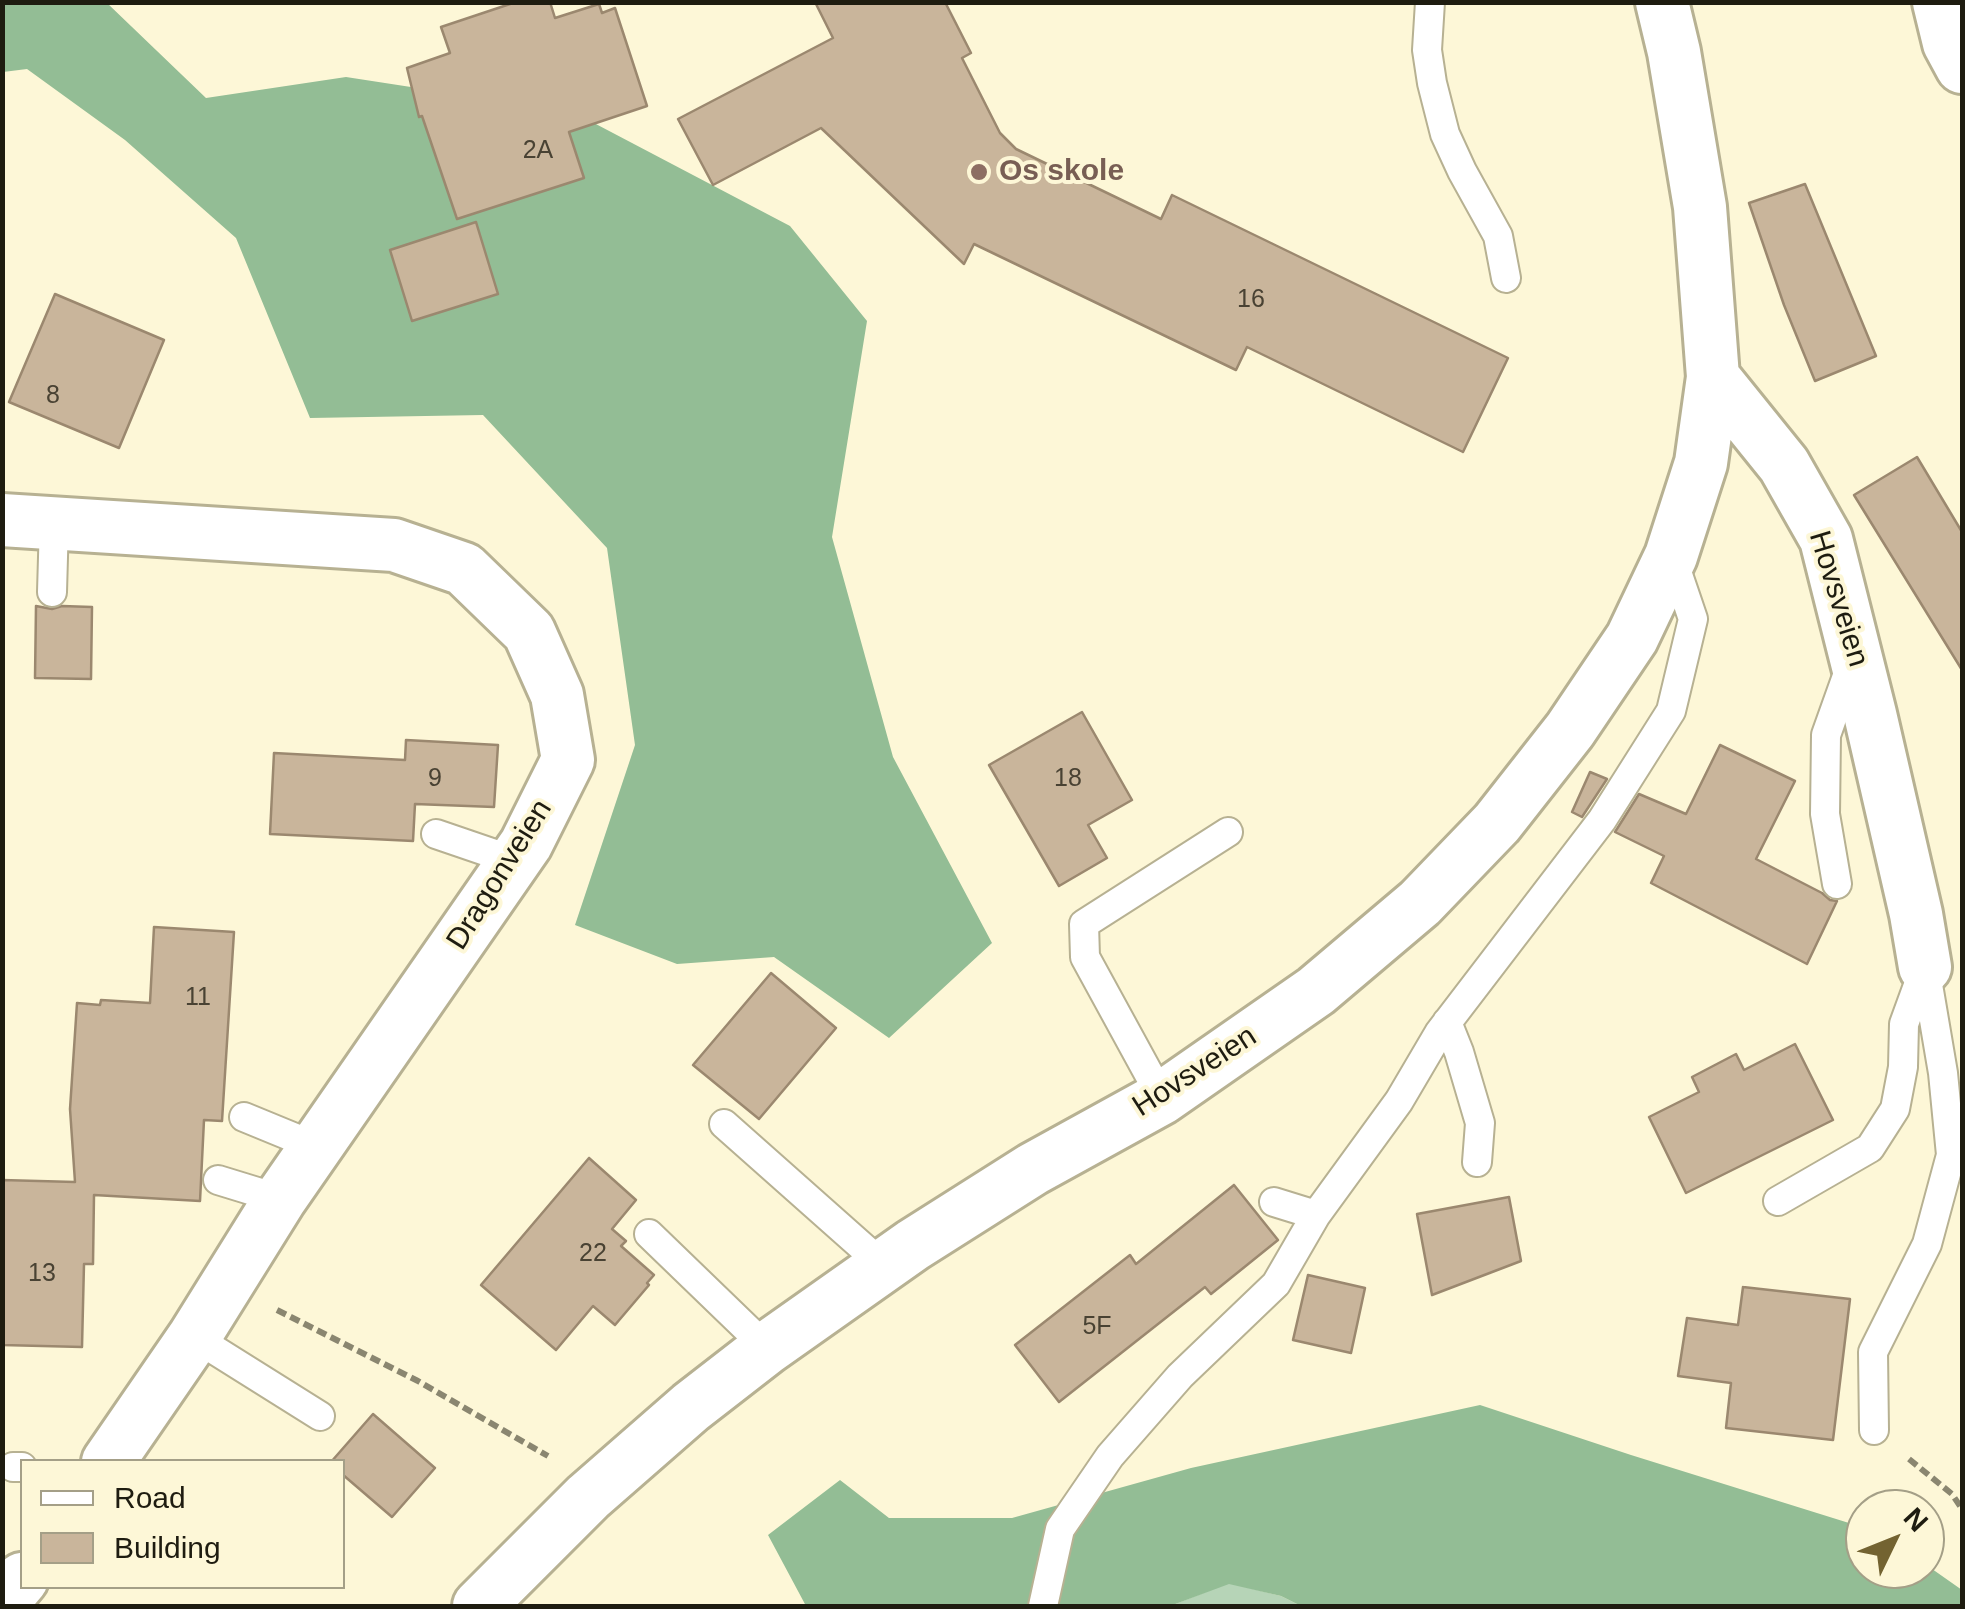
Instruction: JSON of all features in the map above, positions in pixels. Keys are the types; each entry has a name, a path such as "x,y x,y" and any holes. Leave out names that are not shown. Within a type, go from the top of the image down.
{"street":[{"name":"Hovsveien","path":"478,1606 601,1486 691,1406 767,1348 884,1266 1033,1170 1162,1098 1316,991 1420,903 1497,823 1570,730 1632,638 1671,556 1700,463 1713,377 1700,207 1662,2"},
{"path":"1939,2 1949,44 1962,67"},
{"name":"Hovsveien","path":"1713,377 1784,465 1826,538 1916,914 1925,968"},
{"name":"Dragonveien","path":"2,520 394,546 464,569 529,632 557,695 568,760 526,844 280,1199 194,1337 110,1459"},
{"path":"2,1603 20,1581"}],"lane":[{"path":"1430,2 1428,50 1445,134 1498,236 1506,278"},
{"path":"52,592 54,522"},
{"path":"1043,1606 1060,1528 1110,1456 1180,1376 1276,1284 1316,1215 1400,1101 1447,1022 1602,820 1671,711 1693,620 1671,556"},
{"path":"1837,884 1825,814 1826,735 1856,654"},
{"path":"1162,1098 1085,958 1084,924 1228,832"},
{"path":"436,834 515,860"},
{"path":"1778,1200 1870,1148 1895,1108 1903,1066 1904,1024 1925,968"},
{"path":"1874,1430 1873,1352 1927,1244 1951,1155 1943,1074 1925,968"},
{"path":"1447,1022 1480,1123 1477,1162"},
{"path":"244,1117 317,1147"},
{"path":"724,1124 884,1266"},
{"path":"218,1180 280,1199"},
{"path":"1274,1202 1316,1215"},
{"path":"648,1234 767,1348"},
{"path":"194,1337 320,1416"}],"path":[{"path":"227,1284 418,1381 601,1486"},
{"path":"1874,1430 1952,1494 1962,1509"}],"green space":[{"path":"3,3 107,3 206,98 346,77 573,112 790,226 867,321 832,537 893,757 992,943 889,1038 774,957 677,964 575,925 635,745 607,548 483,415 310,418 236,238 125,140 27,69 3,72"},
{"path":"1480,1405 1845,1522 1845,1589 1945,1589 1945,1578 1962,1590 1962,1606 1301,1606 1281,1596 1229,1584 1170,1606 806,1606 768,1535 840,1480 889,1518 1012,1518 1191,1468"},
{"path":"1229,1583 1281,1596 1301,1606 1170,1606"}],"building":[{"path":"516,2 550,2 555,18 599,4 602,13 615,8 647,106 569,132 584,178 457,219 422,116 419,117 407,68 450,53 441,27"},
{"path":"815,2 945,2 971,53 962,58 1000,133 1016,149 1161,219 1172,195 1508,358 1463,452 1247,347 1236,370 974,244 964,264 821,128 713,185 678,119 833,38"},
{"path":"1805,184 1876,356 1815,381 1749,203"},
{"path":"476,222 498,294 412,321 390,250"},
{"path":"55,294 164,340 119,448 9,402"},
{"path":"1917,457 1962,532 1962,670 1854,495"},
{"path":"36,606 92,607 91,679 35,678"},
{"path":"1082,712 1132,800 1088,825 1107,858 1059,886 989,765"},
{"path":"406,740 498,745 494,807 415,804 413,841 270,834 274,753 405,760"},
{"path":"1720,745 1795,781 1756,859 1837,901 1807,964 1651,883 1664,856 1615,832 1639,794 1686,814"},
{"path":"1590,772 1607,779 1582,817 1572,812"},
{"path":"154,927 234,932 222,1121 204,1120 200,1201 94,1195 93,1264 84,1264 82,1347 2,1345 2,1180 75,1182 70,1109 77,1003 150,1003"},
{"path":"771,973 836,1028 759,1119 693,1065"},
{"path":"1795,1044 1833,1120 1686,1193 1649,1117 1699,1092 1692,1077 1736,1054 1744,1070"},
{"path":"589,1158 636,1200 612,1229 626,1241 621,1246 654,1275 615,1325 593,1306 556,1350 481,1285"},
{"path":"1234,1185 1278,1240 1211,1294 1205,1287 1059,1402 1015,1345 1130,1255 1136,1264"},
{"path":"1509,1197 1521,1261 1432,1295 1417,1214"},
{"path":"1308,1275 1365,1288 1351,1353 1293,1340"},
{"path":"1743,1287 1850,1299 1833,1440 1726,1428 1731,1383 1678,1376 1687,1318 1738,1325"},
{"path":"373,1414 435,1468 392,1517 345,1477 345,1459 334,1459"}],"place":[{"name":"Os skole","path":"979,172"}]}
